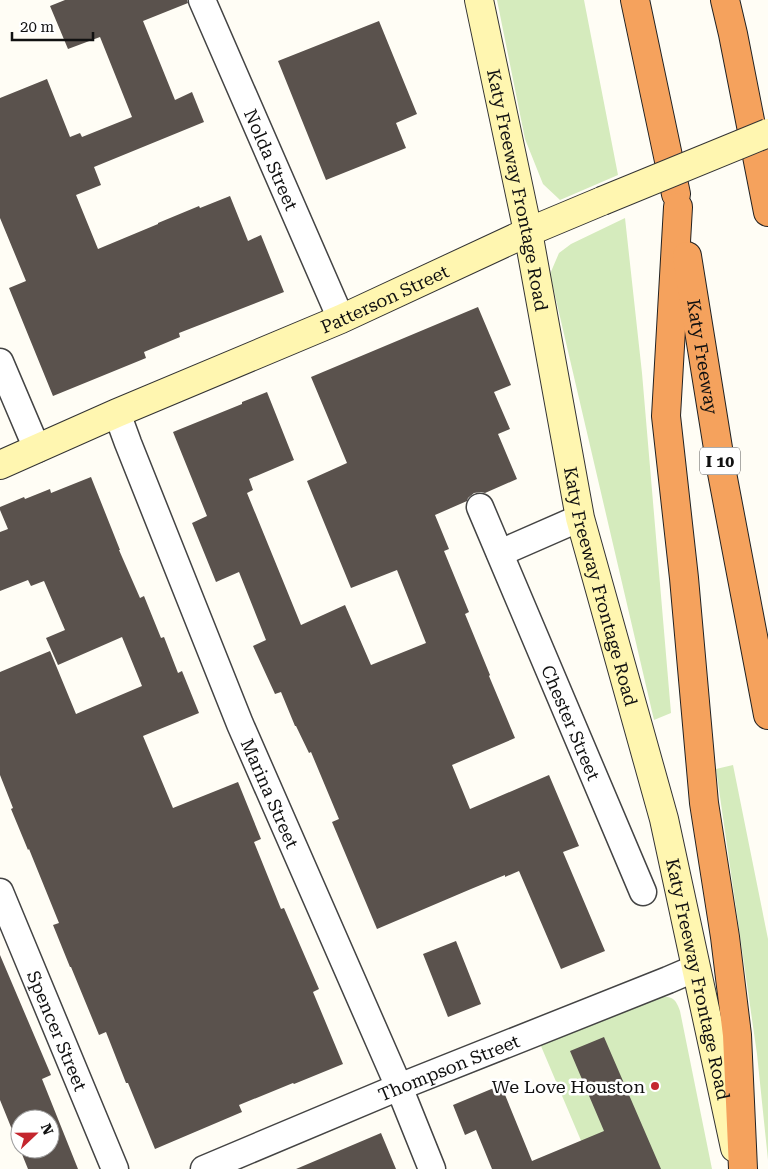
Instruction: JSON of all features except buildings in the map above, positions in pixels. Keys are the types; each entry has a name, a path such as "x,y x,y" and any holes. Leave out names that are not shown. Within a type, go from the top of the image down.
{"highway":[{"name":"Katy Freeway","path":"635,0 678,207 722,473 768,715"},
{"path":"725,0 768,212"},
{"path":"733,34 768,117"},
{"path":"678,207 666,416 684,578 704,803 725,937 737,1034 741,1169"}],"main road":[{"name":"Katy Freeway Frontage Road","path":"479,0 528,232 580,518 664,819 741,1169"},
{"name":"Patterson Street","path":"0,465 118,413 341,320 528,232 768,133"}],"street":[{"name":"Nolda Street","path":"202,0 341,320"},
{"path":"0,362 37,449"},
{"name":"Marina Street","path":"118,413 240,724 399,1087 432,1169"},
{"name":"Chester Street","path":"480,507 644,892"},
{"path":"500,553 580,518"},
{"name":"Spencer Street","path":"0,892 115,1169"},
{"name":"Thompson Street","path":"204,1169 399,1087 696,968"}],"green space":[{"path":"497,0 584,0 618,175 560,200 543,184 525,139"},
{"path":"625,218 642,373 671,713 654,720 550,274 559,253 571,244"},
{"path":"733,765 768,939 768,1160 757,1054 716,769"},
{"path":"656,996 672,998 680,1011 712,1169 593,1169 538,1039"}],"place":[{"name":"We Love Houston","path":"655,1086"}]}
